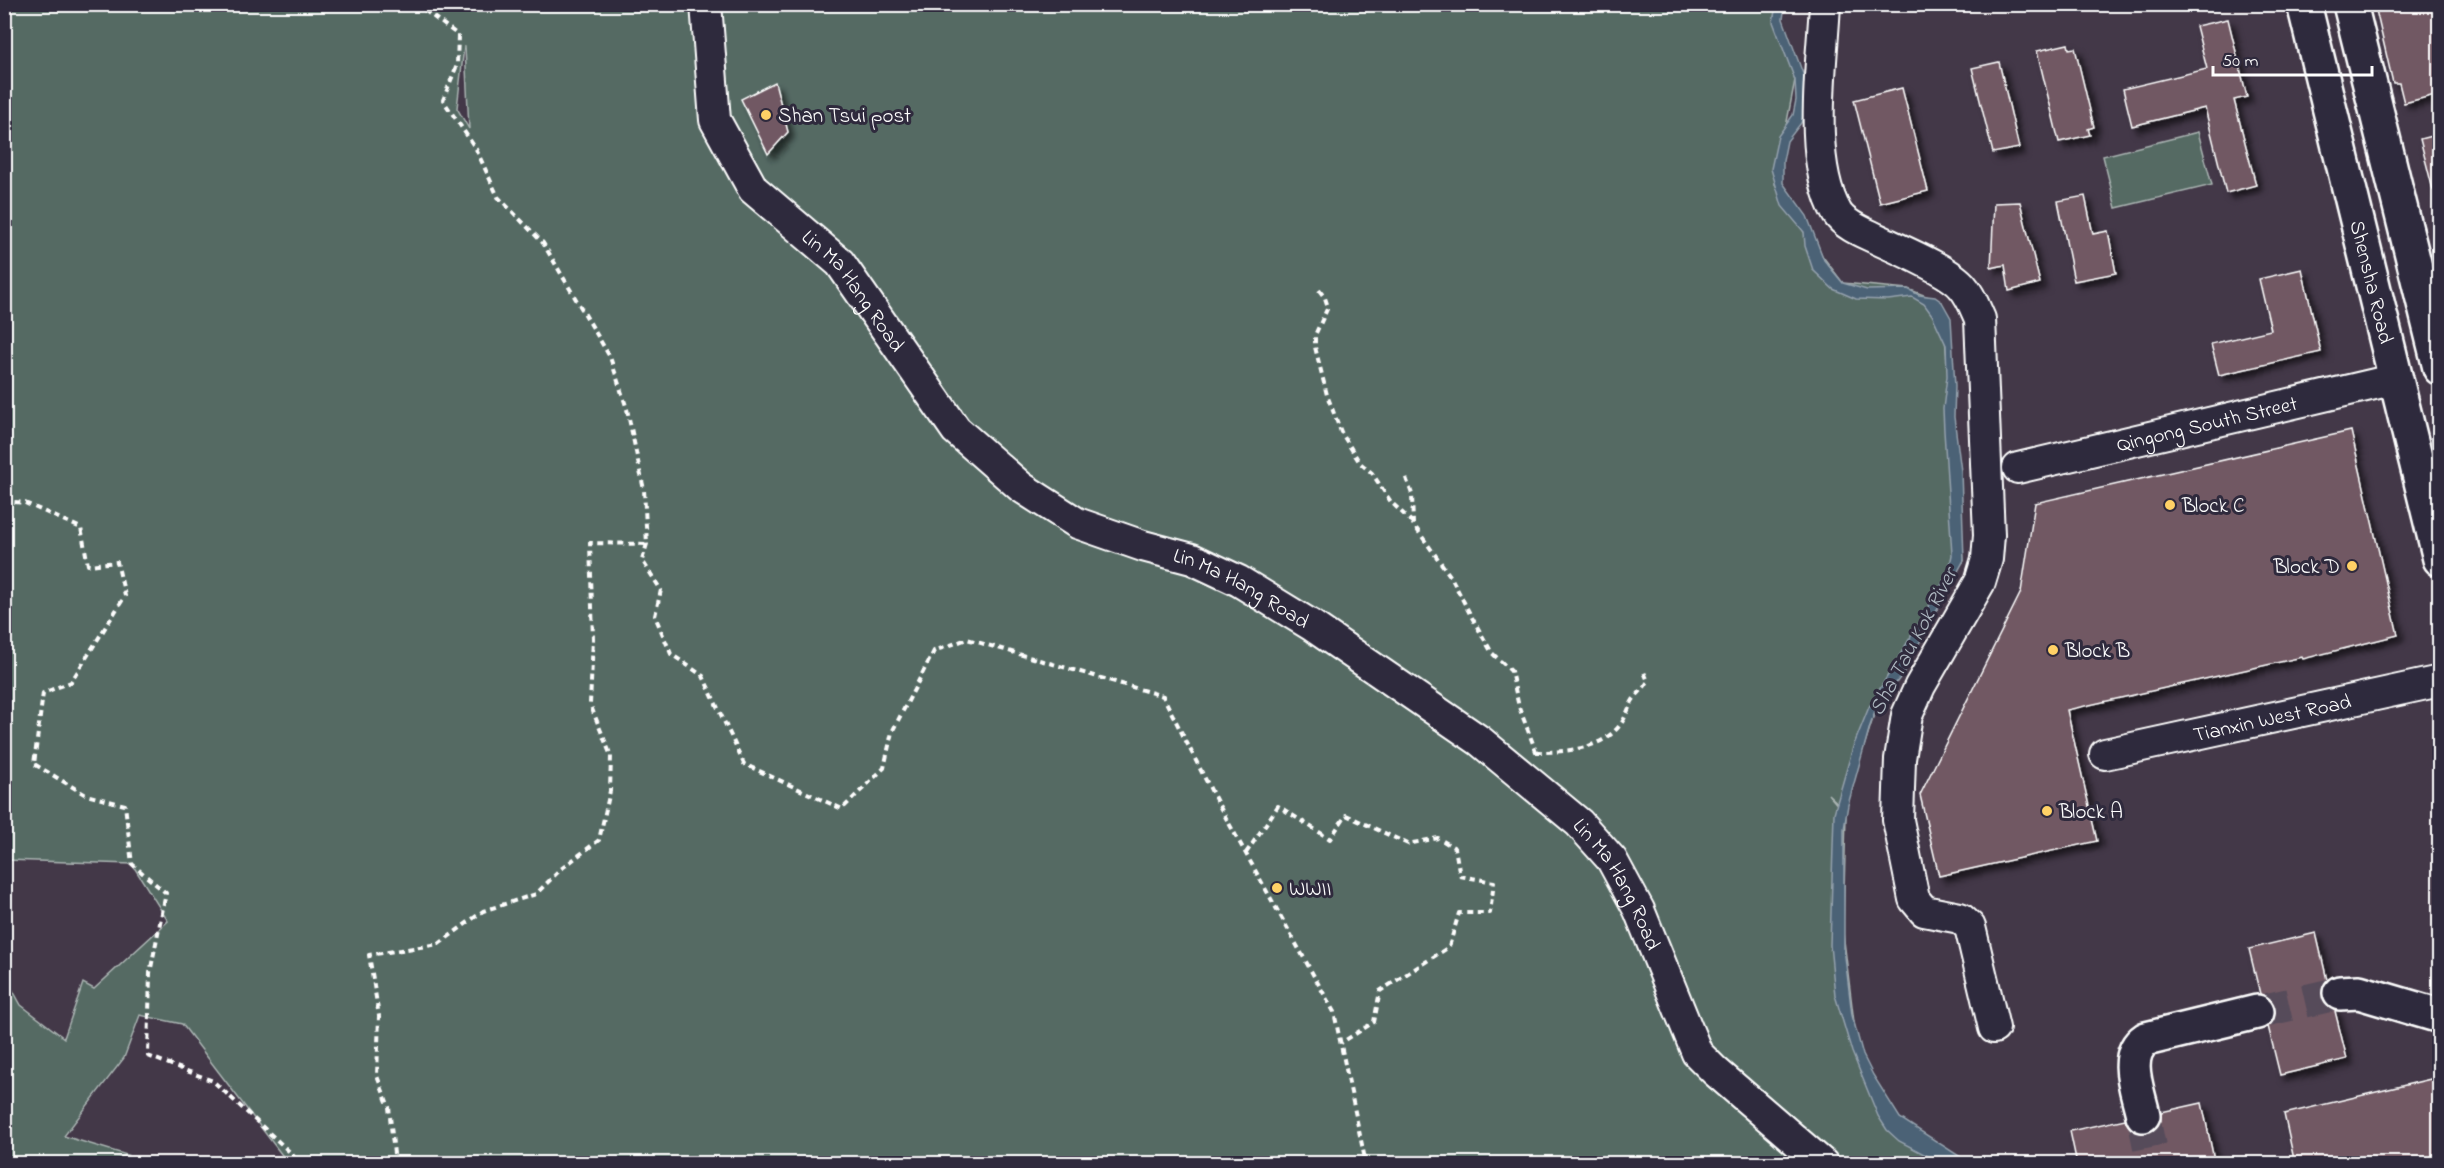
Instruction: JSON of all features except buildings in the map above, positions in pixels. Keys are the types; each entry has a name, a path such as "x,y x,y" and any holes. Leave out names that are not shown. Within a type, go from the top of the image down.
{"main road":[{"name":"Shensha Road","path":"2304,4 2439,559"},
{"path":"2350,4 2439,368"},
{"path":"2340,993 2359,992 2439,1016"},
{"path":"2143,1115 2132,1061 2134,1051 2139,1044 2146,1039 2257,1012"}],"street":[{"name":"Lin Ma Hang Road","path":"706,4 715,120 753,189 840,263 956,430 1021,487 1077,523 1192,560 1239,581 1311,625 1480,741 1570,816 1612,860 1640,910 1697,1053 1714,1071 1822,1164"},
{"path":"1825,4 1819,134 1823,176 1838,215 1854,228 1945,273 1962,284 1980,319 1989,535 1987,559 1980,582 1920,686 1907,714 1900,759 1898,820 1914,899 1924,911 1960,918 1970,927 1994,1028"},
{"name":"Qingong South Street","path":"2018,468 2396,379"},
{"name":"Tianxin West Road","path":"2105,754 2439,681"}],"path":[{"path":"416,4 458,35 457,65 443,100 476,148 498,197 543,243 610,357 627,409 644,490 647,544 642,561 661,590 655,616 671,654 704,676 744,764 842,809 884,768 892,732 934,651 967,639 1163,696 1216,800 1334,1012 1366,1164"},
{"path":"1319,290 1328,307 1315,335 1315,347 1327,395 1341,432 1360,463 1372,473 1391,502 1413,524 1451,576 1492,653 1511,671 1519,707 1540,760"},
{"path":"1406,478 1412,494 1413,524"},
{"path":"4,501 26,503 81,528 88,565 117,562 125,596 70,682 43,693 33,764 86,795 125,804 132,864 166,893 150,973 148,1056 213,1081 291,1154 298,1164"},
{"path":"390,1164 394,1154 388,1107 377,1076 379,1016 369,956 440,944 483,911 536,894 561,868 599,840 610,791 611,756 590,704 593,639 590,543 647,544"},
{"path":"1536,752 1576,750 1598,742 1610,734 1620,726 1632,701 1648,681 1644,672"},
{"path":"1246,852 1278,806 1330,838 1346,815 1408,844 1438,838 1455,848 1460,876 1494,882 1490,913 1459,913 1449,947 1380,991 1374,1022 1341,1043"}],"green space":[{"path":"4,5 1778,5 1795,80 1775,184 1804,232 1843,283 1908,289 1942,302 1964,561 1938,593 1875,712 1844,809 1828,794 1846,815 1843,932 1857,1047 1901,1133 1938,1163 288,1163 182,1024 140,1015 124,1058 64,1136 127,1155 108,1163 5,1163 5,976 21,1005 64,1038 83,983 94,989 168,921 132,864 5,860","holes":["465,47 469,129 457,108"]},
{"path":"2198,132 2212,185 2116,208 2103,156"}],"water":[{"name":"Sha Tau Kok River","path":"1776,5 1785,5 1783,19 1806,82 1804,114 1801,123 1787,141 1783,161 1783,183 1807,216 1824,260 1843,283 1867,290 1908,289 1919,295 1935,297 1942,302 1951,318 1955,386 1954,417 1961,471 1964,560 1902,675 1875,712 1870,726 1848,805 1844,829 1844,948 1852,1015 1863,1055 1873,1075 1900,1118 1970,1163 1941,1163 1899,1141 1887,1130 1878,1116 1852,1052 1835,995 1830,945 1834,813 1853,747 1869,707 1948,574 1952,555 1943,409 1947,376 1946,345 1932,315 1924,304 1912,297 1888,300 1856,299 1833,289 1813,270 1805,246 1804,232 1782,206 1771,169 1778,136 1793,115 1796,100 1795,80 1773,22"}],"tunnel":[{"path":"2257,1012 2340,993"},
{"path":"2143,1115 2153,1164"}],"place":[{"name":"Shan Tsui post","path":"766,115"},
{"name":"Block C","path":"2170,505"},
{"name":"Block D","path":"2352,566"},
{"name":"Block B","path":"2053,650"},
{"name":"Block A","path":"2047,811"},
{"name":"WWII","path":"1277,888"}]}
